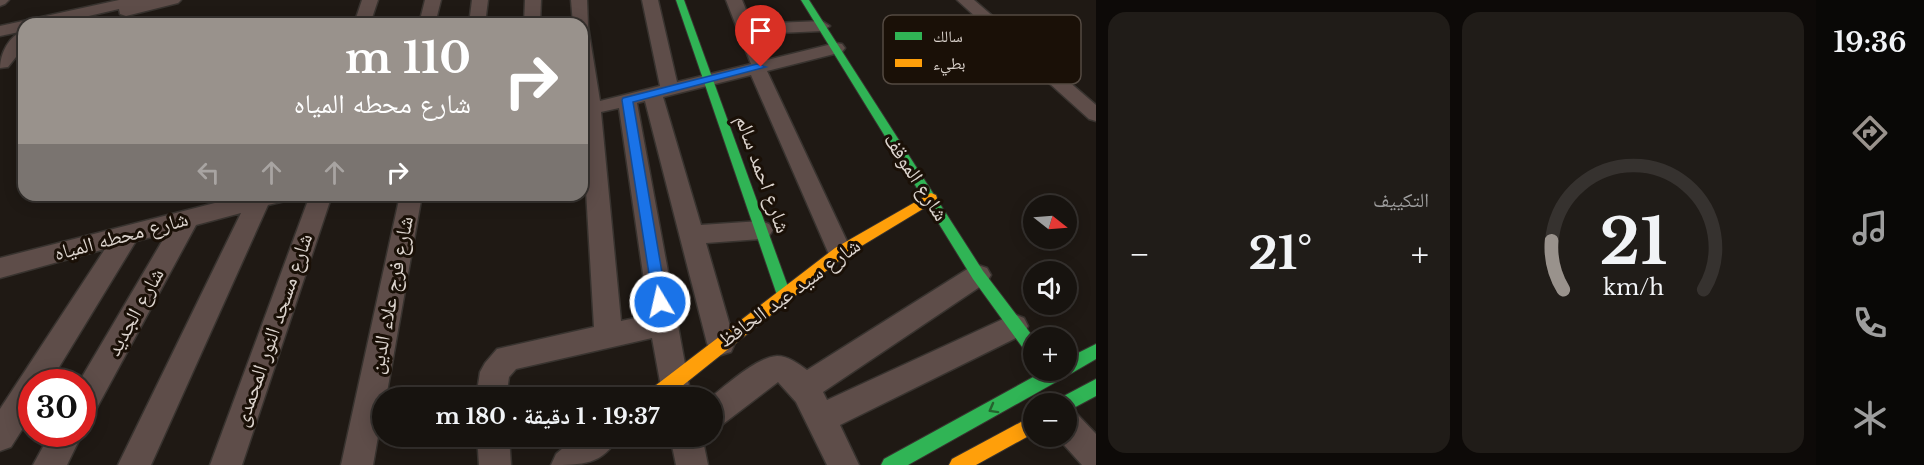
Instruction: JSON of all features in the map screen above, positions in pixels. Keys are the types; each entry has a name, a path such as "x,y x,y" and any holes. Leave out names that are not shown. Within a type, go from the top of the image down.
{"street":[{"path":"52,18 92,6 140,0"},
{"path":"96,18 173,0"},
{"path":"364,18 370,0"},
{"path":"428,18 433,0"},
{"path":"478,18 480,0"},
{"path":"532,18 533,0"},
{"path":"579,0 580,18"},
{"path":"650,0 662,92 692,235 721,343"},
{"name":"شارع احمد سالم","path":"680,0 784,295"},
{"path":"734,0 755,48 759,67 840,252"},
{"name":"شارع الموقف","path":"805,0 892,141 932,198 978,275 1023,337"},
{"path":"965,0 982,15"},
{"path":"745,29 822,26"},
{"path":"0,31 18,27"},
{"path":"772,29 787,59"},
{"path":"0,41 18,37"},
{"path":"2,63 18,43"},
{"path":"588,110 707,82 787,59 836,48"},
{"path":"1062,84 1096,114"},
{"path":"627,100 663,324 668,387"},
{"path":"588,121 608,336"},
{"name":"شارع سيد عبد الحافظ","path":"673,387 721,343 840,252 932,198"},
{"name":"شارع محطه المياه","path":"8,266 256,201"},
{"path":"134,465 266,201"},
{"name":"شارع مسجد النور المحمدى","path":"226,465 319,201"},
{"name":"شارع فرج علاء الدين","path":"357,465 410,201"},
{"name":"شارع الجديد","path":"96,380 187,219"},
{"path":"692,235 761,230"},
{"path":"42,369 128,234"},
{"path":"0,285 8,266"},
{"path":"804,388 978,275"},
{"path":"493,387 495,372 507,358 663,324"},
{"path":"820,419 1014,326"},
{"path":"1077,361 1096,351"},
{"path":"723,406 765,375 778,369 793,374 804,388 843,465"},
{"path":"890,465 1040,381"},
{"path":"1077,398 1096,387"},
{"path":"0,436 18,408"},
{"path":"958,465 1023,429"},
{"path":"1077,437 1096,457"},
{"path":"49,465 59,447"},
{"path":"494,447 495,465"},
{"path":"567,465 589,447"},
{"path":"688,447 692,465"}],"traffic: fast":[{"path":"680,0 784,295"},
{"path":"805,0 978,275 1023,335"},
{"path":"1077,362 1096,351"},
{"path":"890,465 1042,381"},
{"path":"1077,398 1096,387"}],"traffic: slow":[{"path":"667,387 840,252 931,198"},
{"path":"958,465 1023,429"}],"route":[{"path":"660,302 627,100 761,67"}]}
